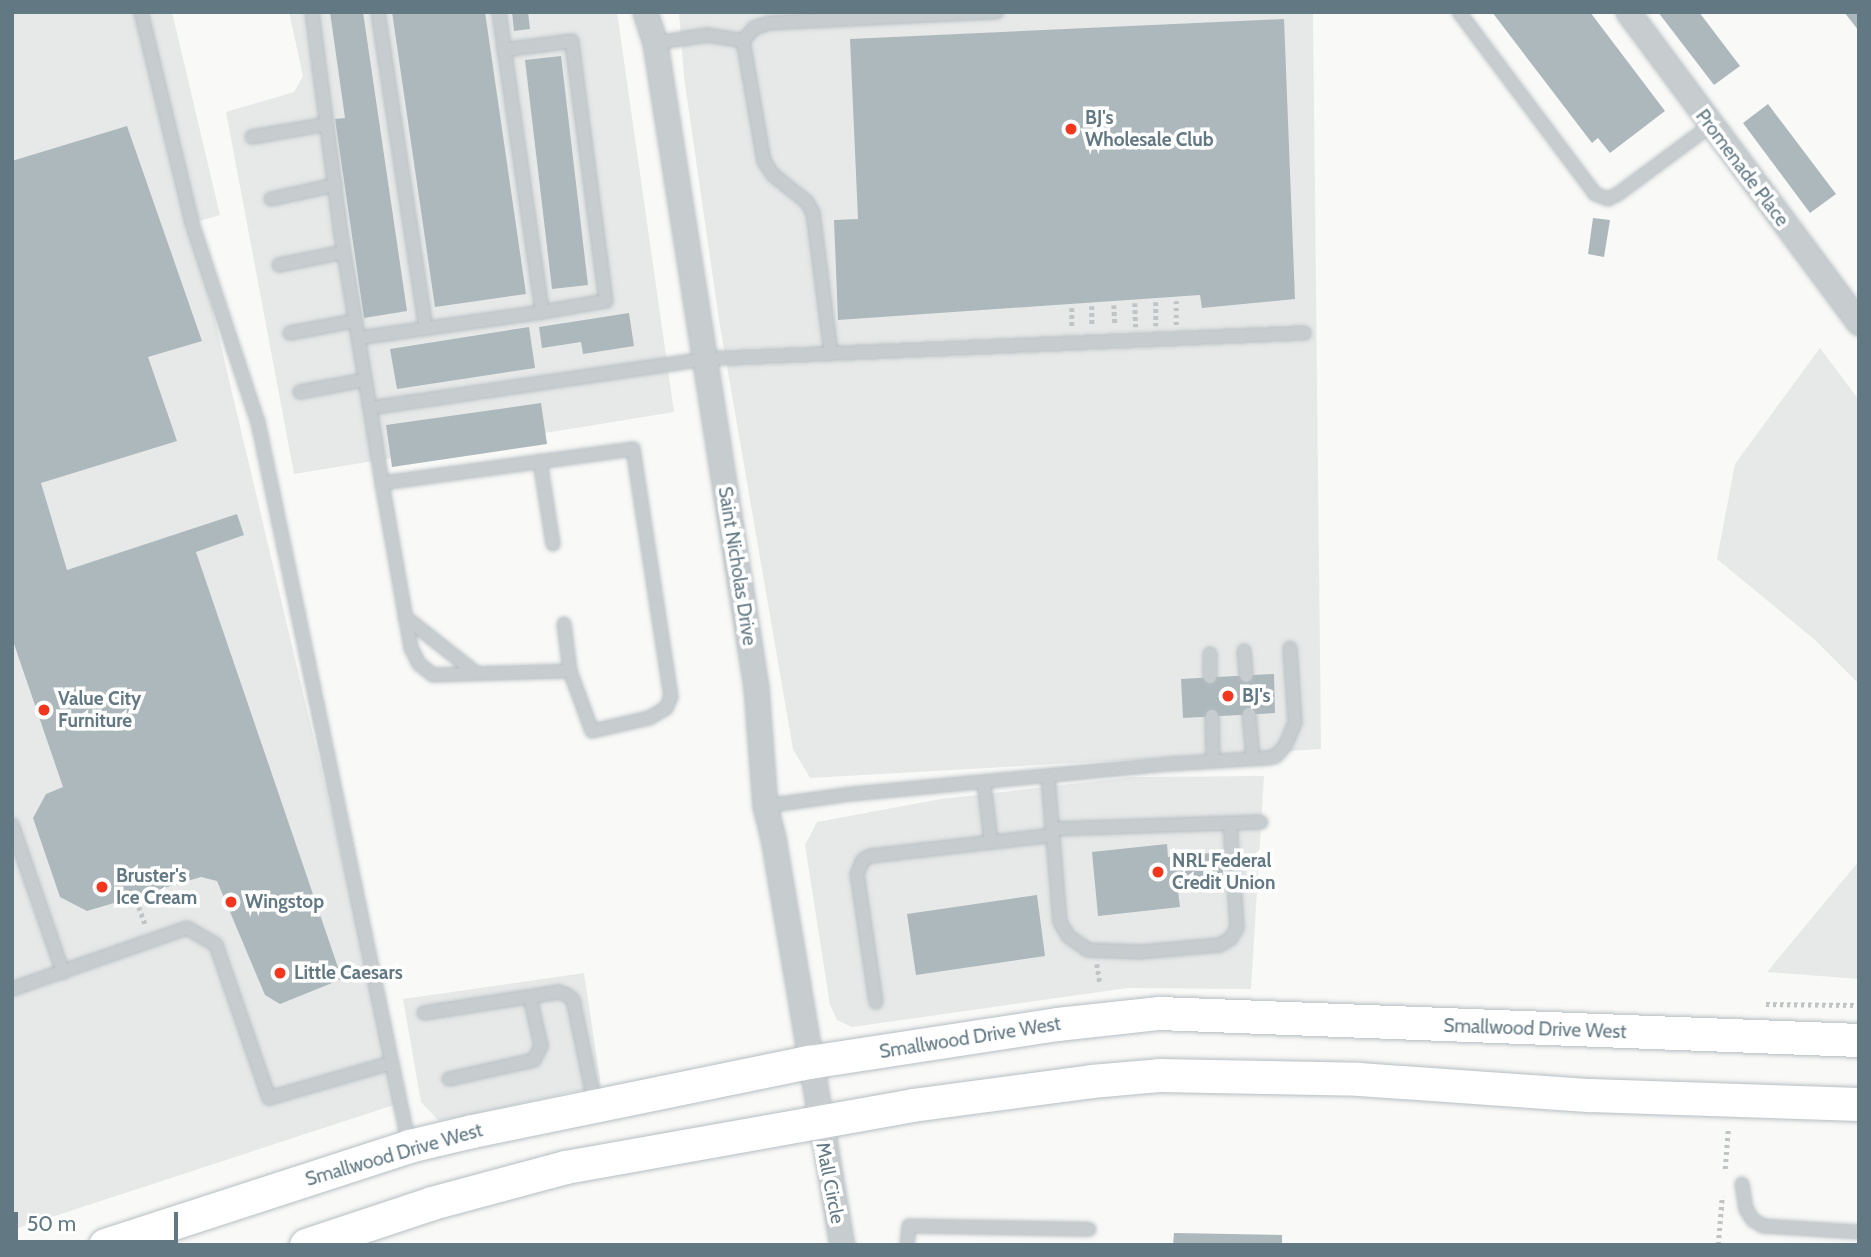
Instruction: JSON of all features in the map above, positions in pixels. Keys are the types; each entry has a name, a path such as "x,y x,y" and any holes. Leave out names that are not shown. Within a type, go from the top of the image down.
{"main road":[{"name":"Smallwood Drive West","path":"105,1245 410,1146 809,1062 1057,1024 1159,1013 1859,1040"},
{"path":"306,1245 432,1203 565,1167 912,1105 1091,1081 1159,1075 1359,1079 1590,1095 1859,1104"}],"street":[{"name":"Saint Nicholas Drive","path":"645,12 655,43 706,359 756,687 765,806 773,838 818,1121"},
{"name":"Promenade Place","path":"1628,12 1859,323"},
{"name":"Mall Circle","path":"818,1121 842,1245"}],"lane":[{"path":"141,12 192,223 258,422 410,1146"},
{"path":"313,12 344,252 411,648 419,664 433,675 570,671"},
{"path":"378,12 426,328"},
{"path":"499,12 542,312"},
{"path":"743,41 754,28 769,23 997,12"},
{"path":"1459,12 1595,194 1608,199 1618,194 1710,125"},
{"path":"655,43 707,35 743,41"},
{"path":"358,338 606,301 572,41 504,50"},
{"path":"743,41 764,162 773,174 807,202 813,213 831,353"},
{"path":"252,137 327,124"},
{"path":"271,199 335,186"},
{"path":"279,265 344,252"},
{"path":"290,333 355,321"},
{"path":"369,408 706,359 1304,333"},
{"path":"300,392 365,380"},
{"path":"382,483 633,449 671,697 666,708 649,718 592,731 570,671 564,624"},
{"path":"540,461 553,544"},
{"path":"405,617 476,673"},
{"path":"765,806 984,782 1276,755 1292,734 1295,707 1290,648"},
{"path":"1244,651 1246,676"},
{"path":"1210,654 1210,677"},
{"path":"1249,714 1253,759"},
{"path":"1212,716 1213,761"},
{"path":"1048,776 1060,922 1068,936 1088,950 1140,952 1220,945 1231,939 1237,929 1230,823"},
{"path":"984,782 991,842"},
{"path":"876,1002 858,866 870,856 1053,832 1261,822"},
{"path":"12,825 63,972"},
{"path":"12,989 187,928 216,945 269,1098 391,1063"},
{"path":"424,1013 559,992 573,1000 595,1106"},
{"path":"449,1079 534,1060 541,1046 530,996"},
{"path":"1742,1184 1746,1209 1753,1220 1763,1226 1859,1232"},
{"path":"906,1245 909,1226 1089,1229"}],"path":[{"path":"1096,960 1100,985"},
{"path":"1766,1004 1859,1005"},
{"path":"1725,1169 1728,1129"},
{"path":"1718,1245 1722,1196"}],"shaded area":[{"path":"12,12 172,12 220,215 192,223 400,1103 12,1230"},
{"path":"289,12 617,12 674,412 294,474 226,112 294,92 303,76"},
{"path":"679,12 1313,12 1321,749 810,778 793,749 719,320 684,77"},
{"path":"1820,348 1859,400 1859,684 1815,640 1717,559 1735,464"},
{"path":"1264,776 1251,989 1128,988 852,1027 837,1020 830,1005 805,845 817,822 941,799 1132,777"},
{"path":"1859,861 1859,979 1767,972"},
{"path":"584,973 601,1086 439,1121 421,1102 403,999"}],"building":[{"path":"330,12 363,12 407,311 364,318 335,119 345,118"},
{"path":"392,12 485,12 526,294 435,307"},
{"path":"512,12 528,12 530,29 514,31"},
{"path":"1492,12 1590,12 1665,111 1610,153 1598,138 1592,143"},
{"path":"1658,12 1699,12 1740,66 1714,85"},
{"path":"1844,12 1859,12 1859,31"},
{"name":"BJ's Wholesale Club","path":"1284,19 1295,299 1202,308 1200,295 838,320 834,220 858,219 850,39"},
{"path":"561,56 588,285 552,289 525,60"},
{"path":"1768,104 1836,194 1810,213 1743,123"},
{"path":"127,126 202,341 148,357 177,441 41,483 67,570 237,514 244,535 196,552 342,979 280,1004 265,995 217,881 201,877 87,911 60,897 33,818 46,794 63,787 12,638 12,161"},
{"path":"1593,218 1610,220 1604,257 1588,254"},
{"path":"629,313 634,346 583,354 581,342 542,348 539,327"},
{"path":"529,327 535,368 397,389 390,349"},
{"path":"541,403 547,444 392,467 386,425"},
{"name":"BJ's","path":"1274,674 1275,713 1183,718 1181,679"},
{"name":"NRL Federal Credit Union","path":"1167,844 1168,857 1221,852 1224,886 1178,891 1180,907 1098,916 1092,852"},
{"path":"1037,895 1045,956 916,975 907,914"},
{"path":"1174,1233 1282,1235 1282,1245 1173,1245"}],"place":[{"name":"BJ's Wholesale Club","path":"1071,129"},
{"name":"BJ's","path":"1228,696"},
{"name":"Value City Furniture","path":"44,710"},
{"name":"NRL Federal Credit Union","path":"1158,872"},
{"name":"Bruster's Ice Cream","path":"102,887"},
{"name":"Wingstop","path":"231,902"},
{"name":"Little Caesars","path":"280,973"}]}
